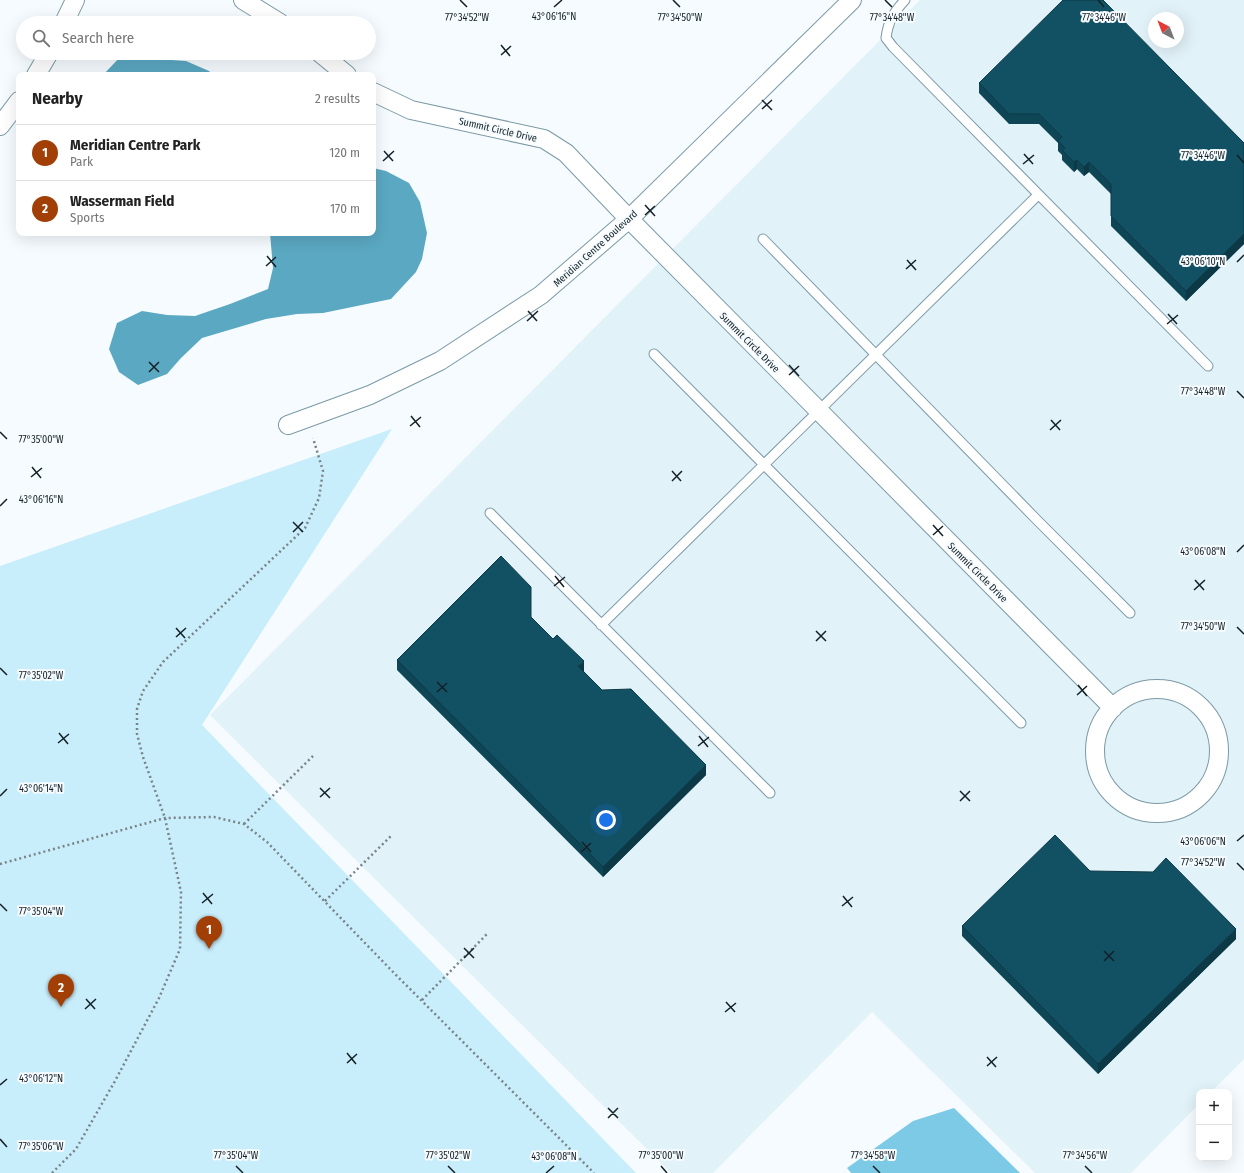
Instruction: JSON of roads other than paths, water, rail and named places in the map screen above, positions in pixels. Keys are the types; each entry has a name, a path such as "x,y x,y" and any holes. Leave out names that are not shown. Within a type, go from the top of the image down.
{"street":[{"path":"67,16 75,0"},
{"name":"Meridian Centre Boulevard","path":"288,425 370,395 440,361 542,295 629,219 852,0"},
{"path":"253,3 271,16"},
{"path":"38,72 45,60"},
{"path":"329,60 344,72"},
{"name":"Summit Circle Drive","path":"376,93 411,110 544,139 566,153 629,219 1113,708"},
{"path":"0,126 16,105"},
{"path":"1151,689 1172,691 1192,700 1207,715 1217,734 1219,756 1214,776 1202,794 1186,806 1167,813 1148,813 1129,807 1113,796 1102,780 1095,762 1095,742 1101,723 1113,708 1130,695 1151,689"}],"lane":[{"path":"905,0 892,14 887,26 886,38 1208,366"},
{"path":"601,625 820,412 1038,194"},
{"path":"763,239 876,356 1130,613"},
{"path":"654,354 1021,723"},
{"path":"490,513 770,793"}],"place":[{"name":"Meridian Centre Park","path":"209,949"},
{"name":"Wasserman Field","path":"61,1007"}]}
